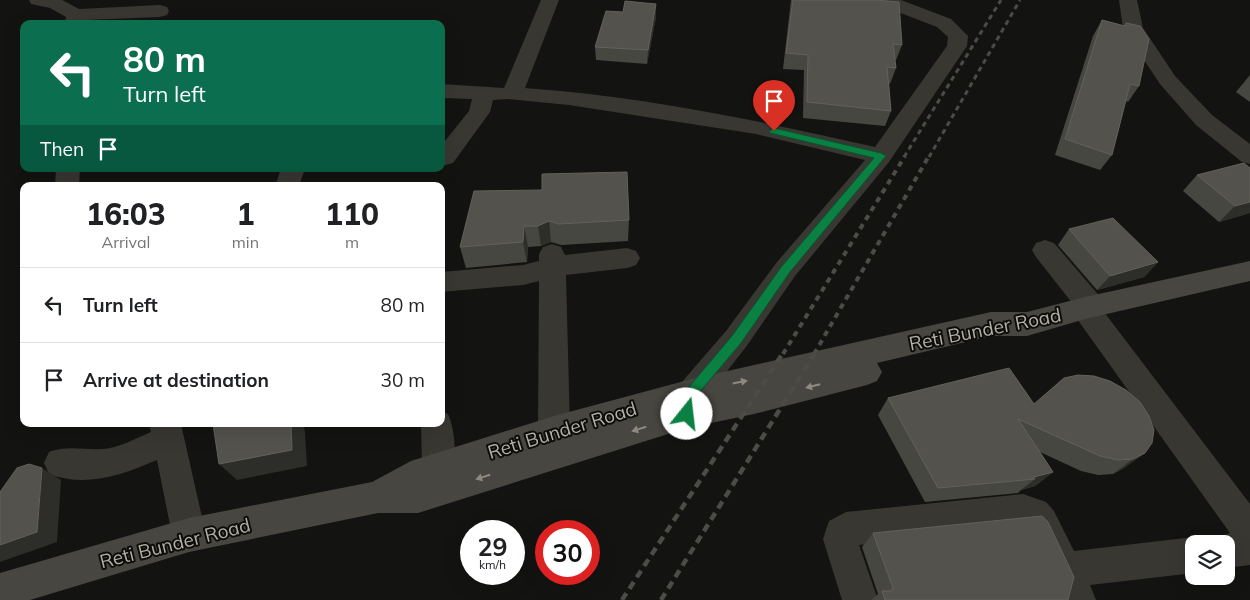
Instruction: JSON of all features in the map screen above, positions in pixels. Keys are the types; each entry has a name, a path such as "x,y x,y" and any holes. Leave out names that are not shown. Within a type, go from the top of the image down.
{"main road":[{"name":"Reti Bunder Road","path":"0,591 189,536 378,497 411,477 554,430 689,403 791,391 1012,336 1027,324 1088,308 1250,271"},
{"path":"378,497 418,497 689,403"}],"street":[{"path":"38,0 56,4 76,20 160,11"},
{"path":"512,94 550,0"},
{"path":"689,403 786,269 881,156 956,46 958,36 944,23 884,0"},
{"path":"1128,0 1133,28 1167,80 1204,120 1250,156"},
{"path":"445,92 482,102"},
{"path":"445,109 512,94 569,98 756,127 881,156"},
{"path":"445,156 482,102"},
{"path":"1045,250 1250,532"},
{"path":"445,282 523,275 552,261 572,263 627,258"},
{"path":"552,261 554,430"},
{"path":"437,427 438,468"},
{"path":"60,463 105,464 125,458 167,432 189,536"},
{"path":"860,600 840,539 841,532 846,529 1023,511 1034,514 1042,523 1071,585 1185,557"},
{"path":"1235,550 1250,548"}],"building":[{"path":"793,0 876,0 899,2 902,45 893,44 896,68 887,67 891,111 807,102 808,55 786,53"},
{"path":"625,1 656,4 648,50 595,47 606,11 623,12"},
{"path":"1102,20 1125,26 1126,23 1140,26 1149,39 1139,86 1130,84 1112,155 1065,139"},
{"path":"1244,163 1250,168 1250,202 1235,206 1197,175"},
{"path":"627,172 629,220 559,224 549,221 538,226 524,226 523,242 460,247 474,191 542,190 542,174"},
{"path":"1113,218 1158,262 1110,276 1069,229"},
{"path":"1009,368 1034,404 1064,378 1078,375 1094,376 1110,381 1126,390 1140,402 1149,416 1154,430 1152,443 1145,453 1133,459 1118,460 1100,456 1018,419 1053,472 1034,477 1035,479 938,488 888,398"},
{"path":"213,427 291,427 292,450 219,464"},
{"path":"29,464 42,468 37,532 0,545 0,492 17,468"},
{"path":"1042,516 1048,522 1074,577 1068,600 885,600 882,591 891,591 893,588 873,533"}],"railway":[{"path":"904,157 1001,0"},
{"path":"929,157 1020,0"},
{"path":"783,354 905,156"},
{"path":"814,354 929,156"},
{"path":"622,600 783,353"},
{"path":"661,600 815,353"}],"route":[{"path":"687,414 692,392 736,339 786,269 881,156 774,131"}]}
